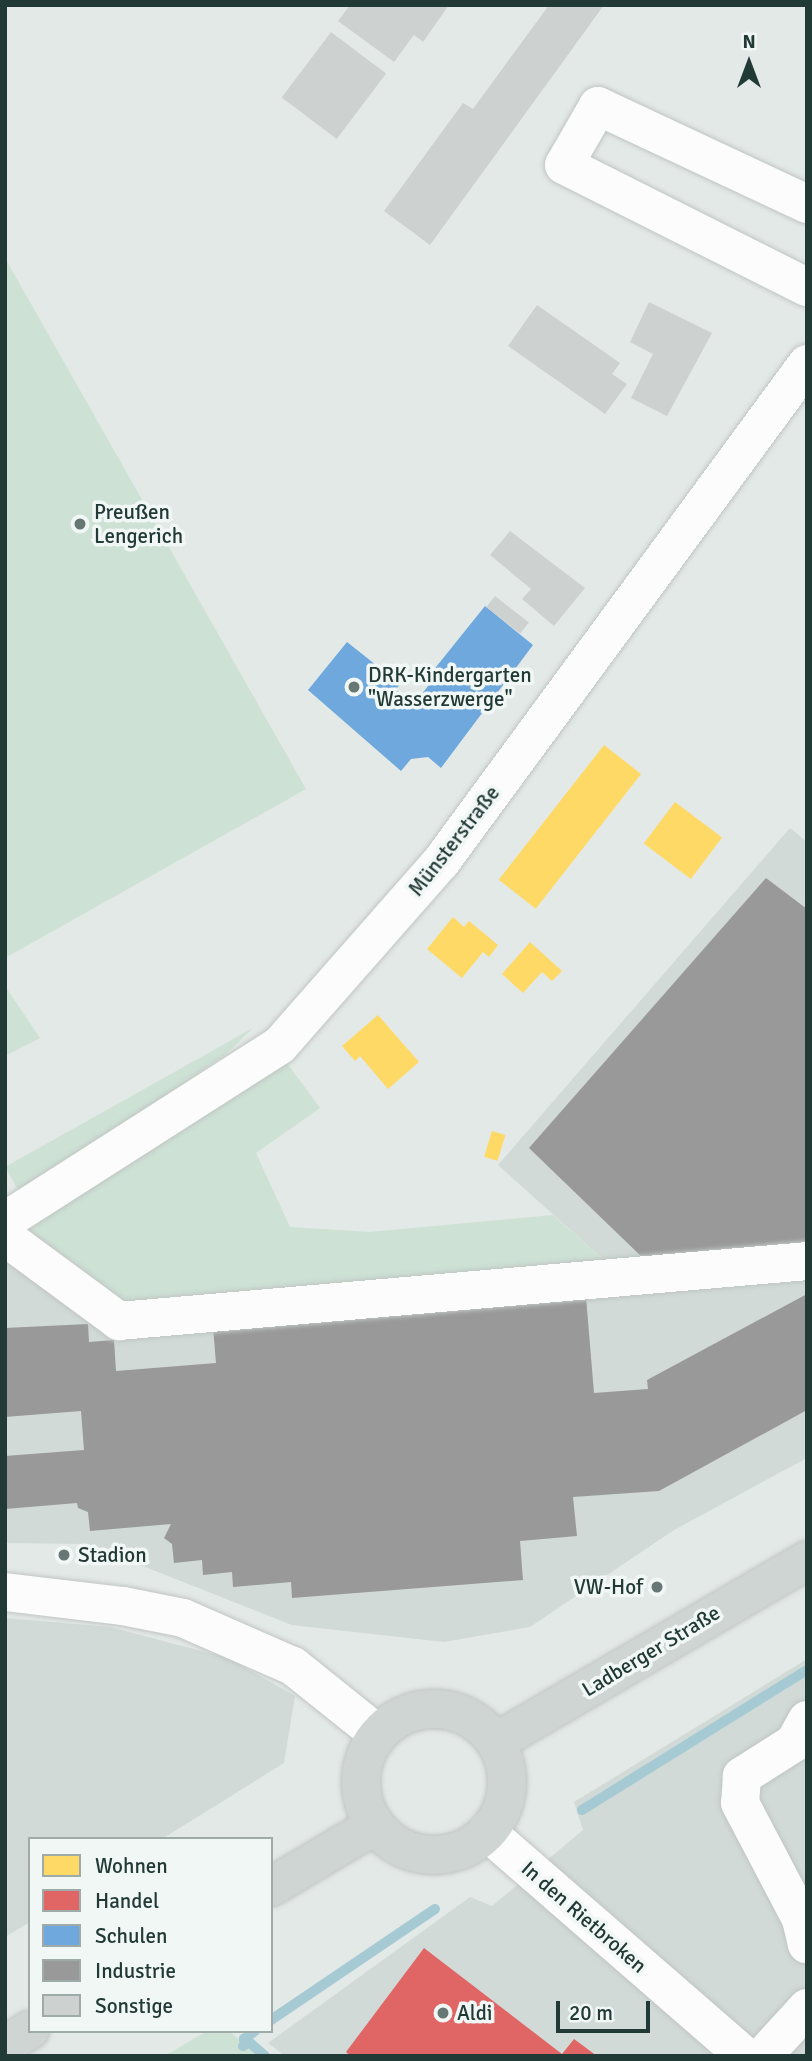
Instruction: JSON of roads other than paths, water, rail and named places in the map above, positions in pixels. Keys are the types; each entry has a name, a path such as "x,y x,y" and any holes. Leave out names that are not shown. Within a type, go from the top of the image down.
{"main road":[{"name":"Ladberger Straße","path":"496,1742 807,1560"},
{"path":"439,1708 461,1713 481,1725 496,1742 506,1764 507,1789 501,1812 487,1832 470,1846 429,1855 390,1840 375,1825 365,1808 361,1769 378,1734 406,1714 439,1708"},
{"path":"273,1886 375,1825"},
{"path":"5,2045 28,2031"}],"street":[{"path":"807,204 598,106 564,165 807,287"},
{"name":"Münsterstraße","path":"5,1221 280,1045 441,862 807,364"},
{"path":"5,1237 119,1321 807,1261"},
{"path":"5,1592 123,1606 194,1623 293,1666 378,1734"},
{"path":"807,1720 794,1743 742,1776 740,1803 801,1919 807,1944"},
{"name":"In den Rietbroken","path":"487,1832 745,2056"},
{"path":"763,2056 807,2008"}],"waterway":[{"path":"582,1810 807,1670"},
{"path":"273,2019 435,1909"},
{"path":"243,2046 249,2042 244,2039 252,2033"},
{"path":"249,2042 265,2056"}],"place":[{"name":"Preußen Lengerich","path":"80,524"},
{"name":"DRK-Kindergarten \"Wasserzwerge\"","path":"354,687"},
{"name":"Stadion","path":"64,1555"},
{"name":"VW-Hof","path":"657,1587"},
{"name":"Aldi","path":"443,2013"}]}
